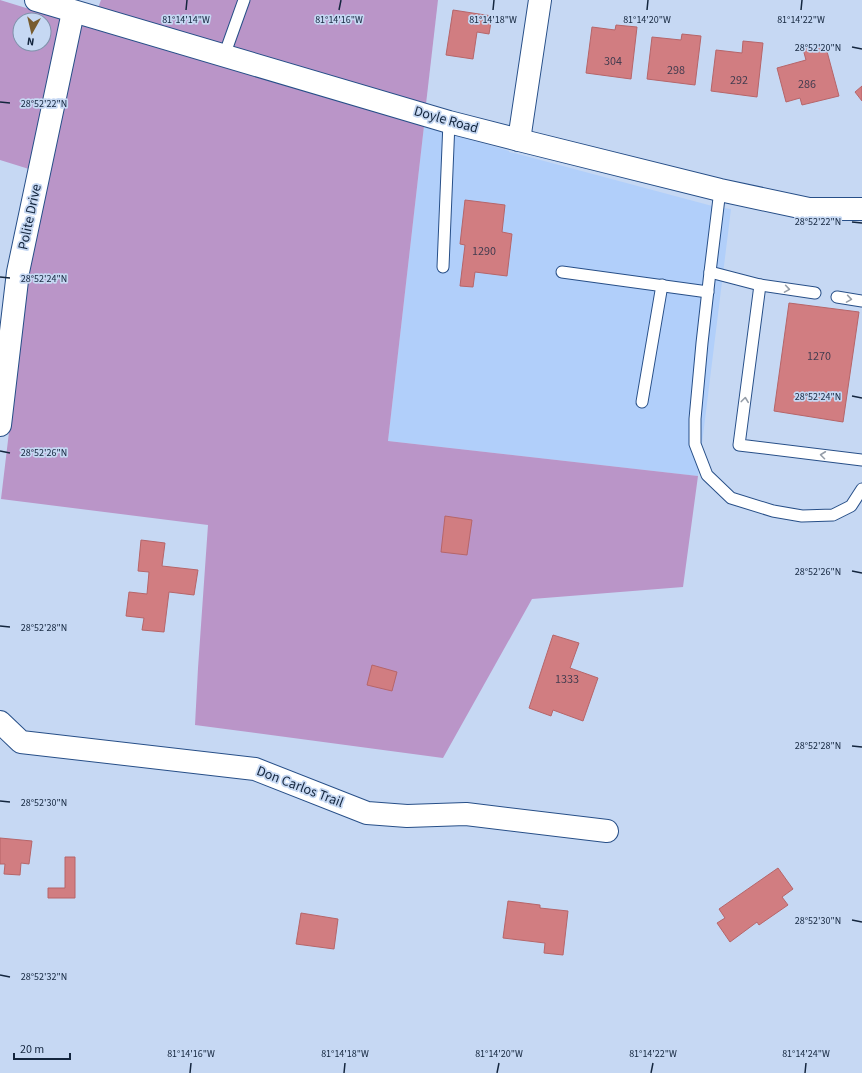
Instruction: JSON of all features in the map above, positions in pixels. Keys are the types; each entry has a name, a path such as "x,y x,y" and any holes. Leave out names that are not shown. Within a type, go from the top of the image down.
{"street":[{"name":"Doyle Road","path":"36,0 449,122 519,140 720,190 809,209 862,209"},
{"path":"519,140 540,0"},
{"name":"Polite Drive","path":"0,425 18,272 73,12"},
{"name":"Don Carlos Trail","path":"0,722 22,742 255,769 367,813 407,816 466,814 607,831"}],"lane":[{"path":"224,56 244,0"},
{"path":"443,268 449,122"},
{"path":"720,190 695,419 695,444 707,475 731,498 773,511 802,516 833,515 851,506 862,489"},
{"path":"562,272 708,292"},
{"path":"710,272 760,285 815,293"},
{"path":"642,402 662,285"},
{"path":"760,285 739,445 862,460"},
{"path":"837,297 862,301"}],"shaded area":[{"path":"0,0 39,12 12,12 12,52 52,52 52,16 62,19 29,169 0,160"},
{"path":"101,0 438,0 426,104 98,8"},
{"path":"80,25 424,126 388,441 698,476 683,587 532,599 443,758 195,725 208,525 1,499 28,273"},
{"path":"424,126 509,152 716,207 731,209 698,476 388,441"}],"building":[{"path":"453,10 492,16 489,34 477,32 473,59 446,55"},
{"path":"616,25 637,27 631,79 586,73 592,27 615,30"},
{"path":"682,34 701,36 695,85 647,79 652,37 681,40"},
{"path":"743,41 763,43 757,97 711,91 716,50 742,53"},
{"path":"825,44 839,96 802,105 800,98 786,102 777,68 806,60 803,49"},
{"path":"862,86 862,101 855,92"},
{"path":"465,200 505,205 502,232 512,234 507,276 475,272 473,287 460,286 465,245 460,244"},
{"path":"789,303 859,312 843,422 774,411"},
{"path":"445,516 472,520 467,555 441,552"},
{"path":"141,540 165,543 162,566 198,570 194,595 169,592 164,632 142,630 144,618 126,616 129,592 147,594 149,572 138,571"},
{"path":"553,635 579,643 570,668 598,678 583,721 553,710 551,716 529,708"},
{"path":"372,665 397,672 392,691 367,685"},
{"path":"0,838 32,841 29,864 21,863 20,875 4,874 5,864 0,864"},
{"path":"65,857 75,857 75,898 48,898 48,888 65,888"},
{"path":"778,868 793,889 782,897 788,905 759,925 757,922 730,942 717,923 725,918 719,909"},
{"path":"508,901 540,905 540,908 568,911 563,955 544,953 545,943 503,938"},
{"path":"301,913 338,919 334,949 296,944"}]}
